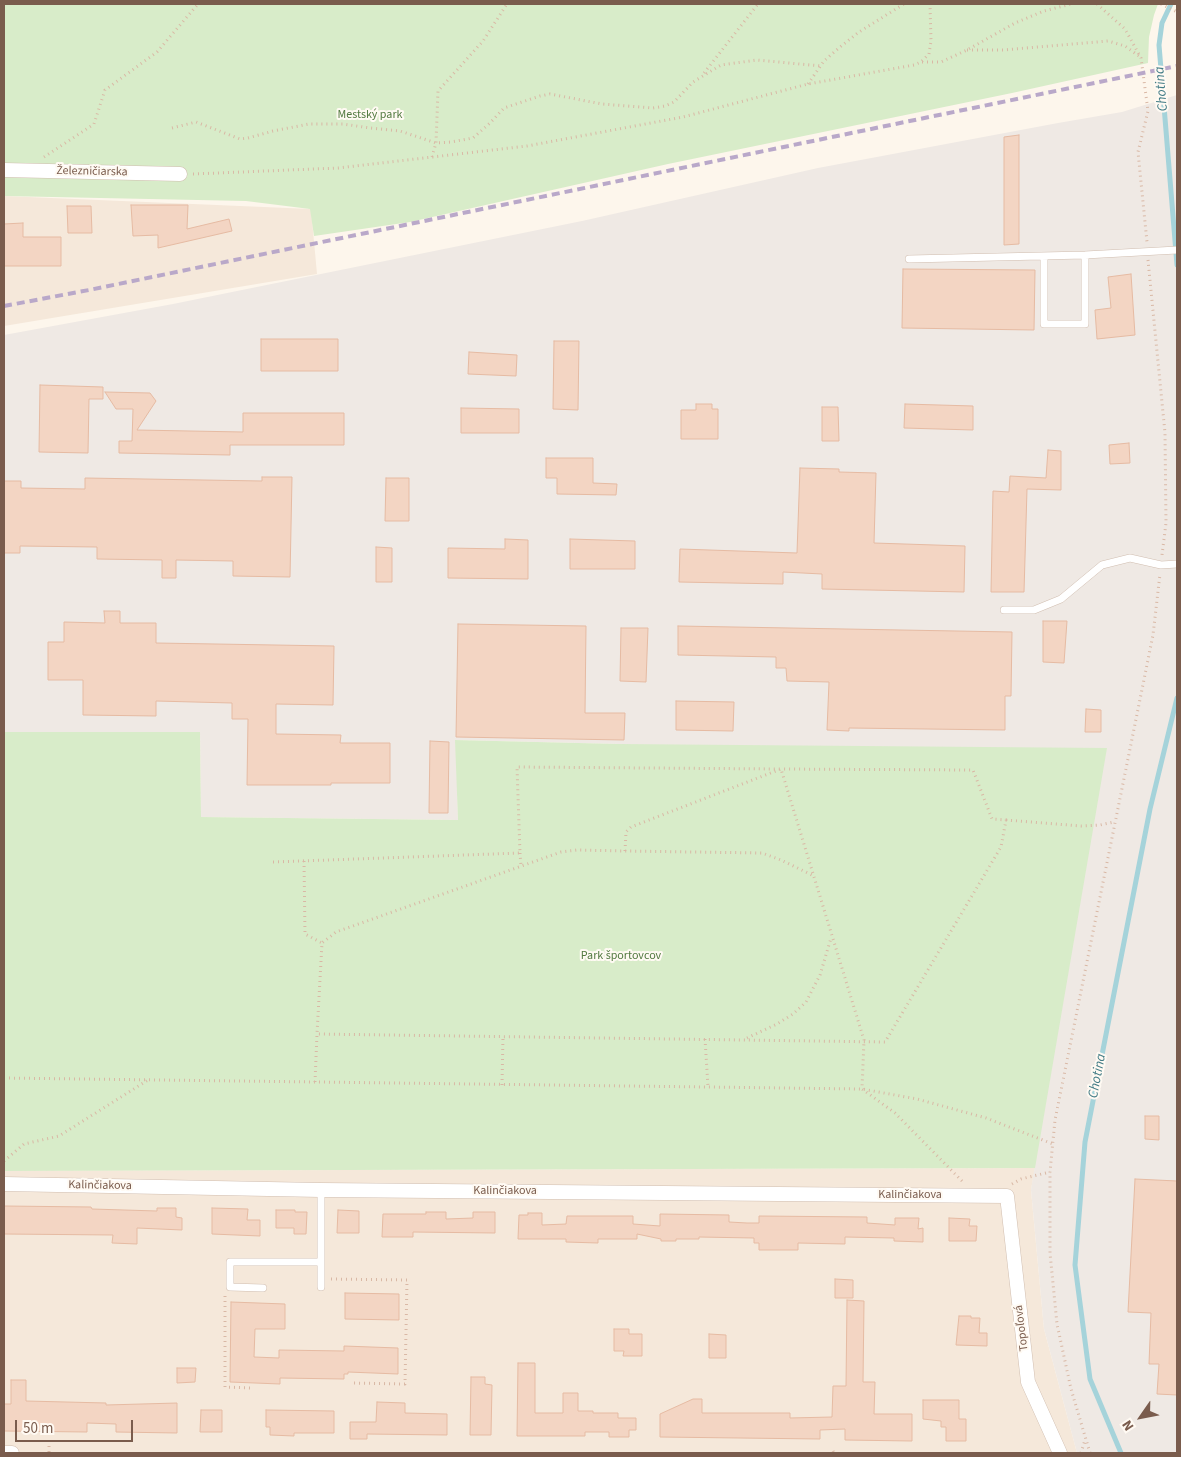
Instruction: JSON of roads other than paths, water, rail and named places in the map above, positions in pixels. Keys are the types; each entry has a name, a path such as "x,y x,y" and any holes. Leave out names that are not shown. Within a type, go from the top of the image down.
{"street":[{"name":"Železničiarska","path":"4,170 180,174"},
{"name":"Kalinčiakova","path":"4,1184 321,1190 1007,1196"},
{"name":"Topoľová","path":"1007,1196 1028,1382 1060,1453"},
{"path":"4,1453 12,1453"}],"lane":[{"path":"909,259 1085,255 1177,250"},
{"path":"1044,256 1044,324 1085,324 1085,255"},
{"path":"1004,610 1034,610 1061,599 1102,565 1130,558 1161,565 1174,564"},
{"path":"321,1190 321,1287"},
{"path":"263,1288 230,1287 230,1262 320,1262"}],"waterway":[{"name":"Chotina","path":"1171,4 1162,23 1159,45 1177,265"},
{"name":"Chotina","path":"1121,1453 1090,1379 1075,1265 1085,1142 1150,809 1177,698"}],"railway":[{"path":"4,306 1177,66"}],"park label":[{"name":"Mestský park","path":"370,115"},
{"name":"Park športovcov","path":"621,956"}]}
